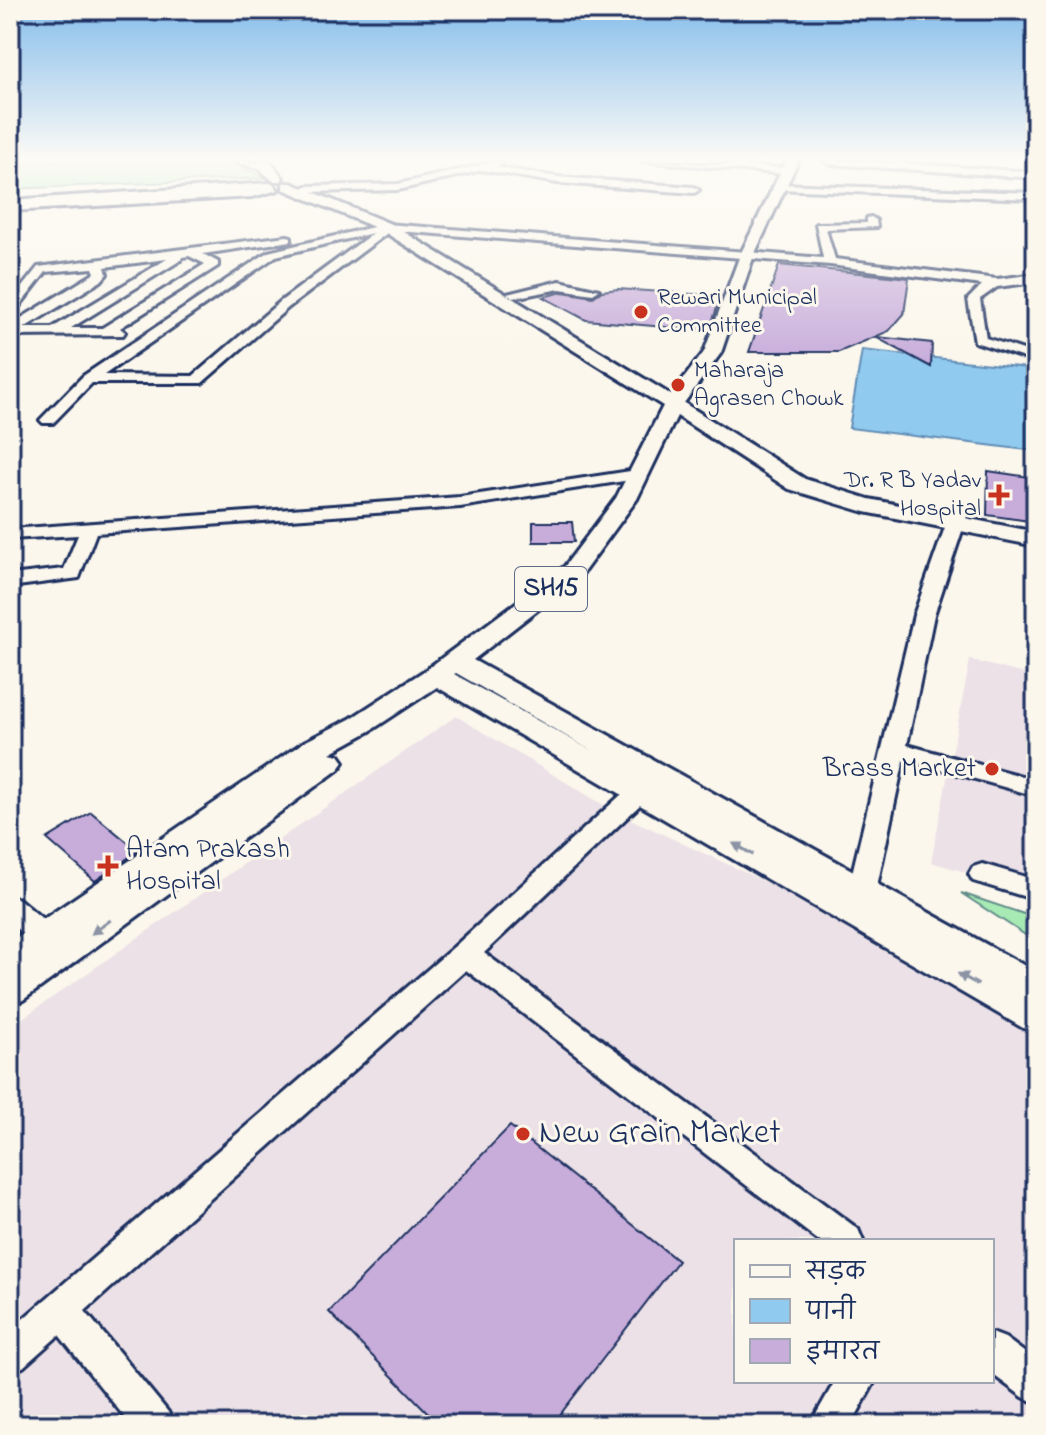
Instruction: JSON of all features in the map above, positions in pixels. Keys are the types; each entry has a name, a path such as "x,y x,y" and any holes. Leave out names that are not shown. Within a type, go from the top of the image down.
{"main road":[{"path":"395,228 513,294 677,400 797,484 833,497 957,520 1036,539"},
{"path":"395,228 677,400"},
{"path":"677,400 712,353 760,228"},
{"name":"SH15","path":"10,990 54,945 330,762 360,725 446,668 572,572 626,499 677,400"},
{"path":"957,520 1036,530"},
{"path":"446,668 858,903 1036,1017"},
{"path":"858,903 1036,989"},
{"name":"SH15","path":"10,960 54,945"}],"street":[{"path":"88,379 197,380 297,295 379,234 395,228"},
{"path":"48,420 88,379 272,254 352,234 395,228 830,262 998,283 1036,278"},
{"path":"821,228 830,262"},
{"path":"10,310 42,269 316,235 352,234"},
{"path":"105,332 214,264 188,253"},
{"path":"55,332 188,253"},
{"path":"10,331 97,278 101,274 98,264"},
{"path":"960,277 976,294"},
{"path":"998,283 976,294 974,299 980,339 978,344 1036,358"},
{"path":"513,294 560,285 593,290"},
{"path":"10,331 155,333"},
{"path":"10,534 460,502 637,475"},
{"path":"858,903 924,615 957,520"},
{"path":"10,581 72,574 89,528"},
{"path":"893,749 1036,788"},
{"path":"10,1354 465,954 648,783"},
{"path":"982,874 1036,890"},
{"path":"10,906 54,945"},
{"path":"465,954 843,1239"},
{"path":"61,1309 155,1425"},
{"path":"994,1352 1036,1384"},
{"path":"829,1425 855,1383"}],"shaded area":[{"name":"Brass Market","path":"970,660 1036,677 1036,893 931,862"},
{"name":"New Grain Market","path":"456,716 615,812 1036,1008 1036,1425 10,1425 10,1027"}],"green space":[{"path":"961,893 1036,918 1036,942"}],"water":[{"path":"862,350 1036,369 1036,451 849,428"}],"building":[{"path":"779,265 909,278 904,314 889,331 839,352 749,352"},
{"name":"Rewari Municipal Committee","path":"618,289 721,296 709,331 586,320 543,297 563,292 593,297 602,291"},
{"path":"877,338 932,343 931,367"},
{"path":"988,471 1036,478 1036,522 987,515"},
{"path":"533,522 572,522 574,542 533,542"},
{"path":"91,812 138,851 95,881 47,839"},
{"path":"510,1126 678,1261 552,1425 440,1425 329,1312"}],"place":[{"name":"Rewari Municipal Committee","path":"641,312"},
{"name":"Maharaja Agrasen Chowk","path":"678,385"},
{"name":"Dr. R B Yadav Hospital","path":"999,495"},
{"name":"Brass Market","path":"992,769"},
{"name":"Atam Prakash Hospital","path":"108,866"},
{"name":"New Grain Market","path":"523,1134"}]}
